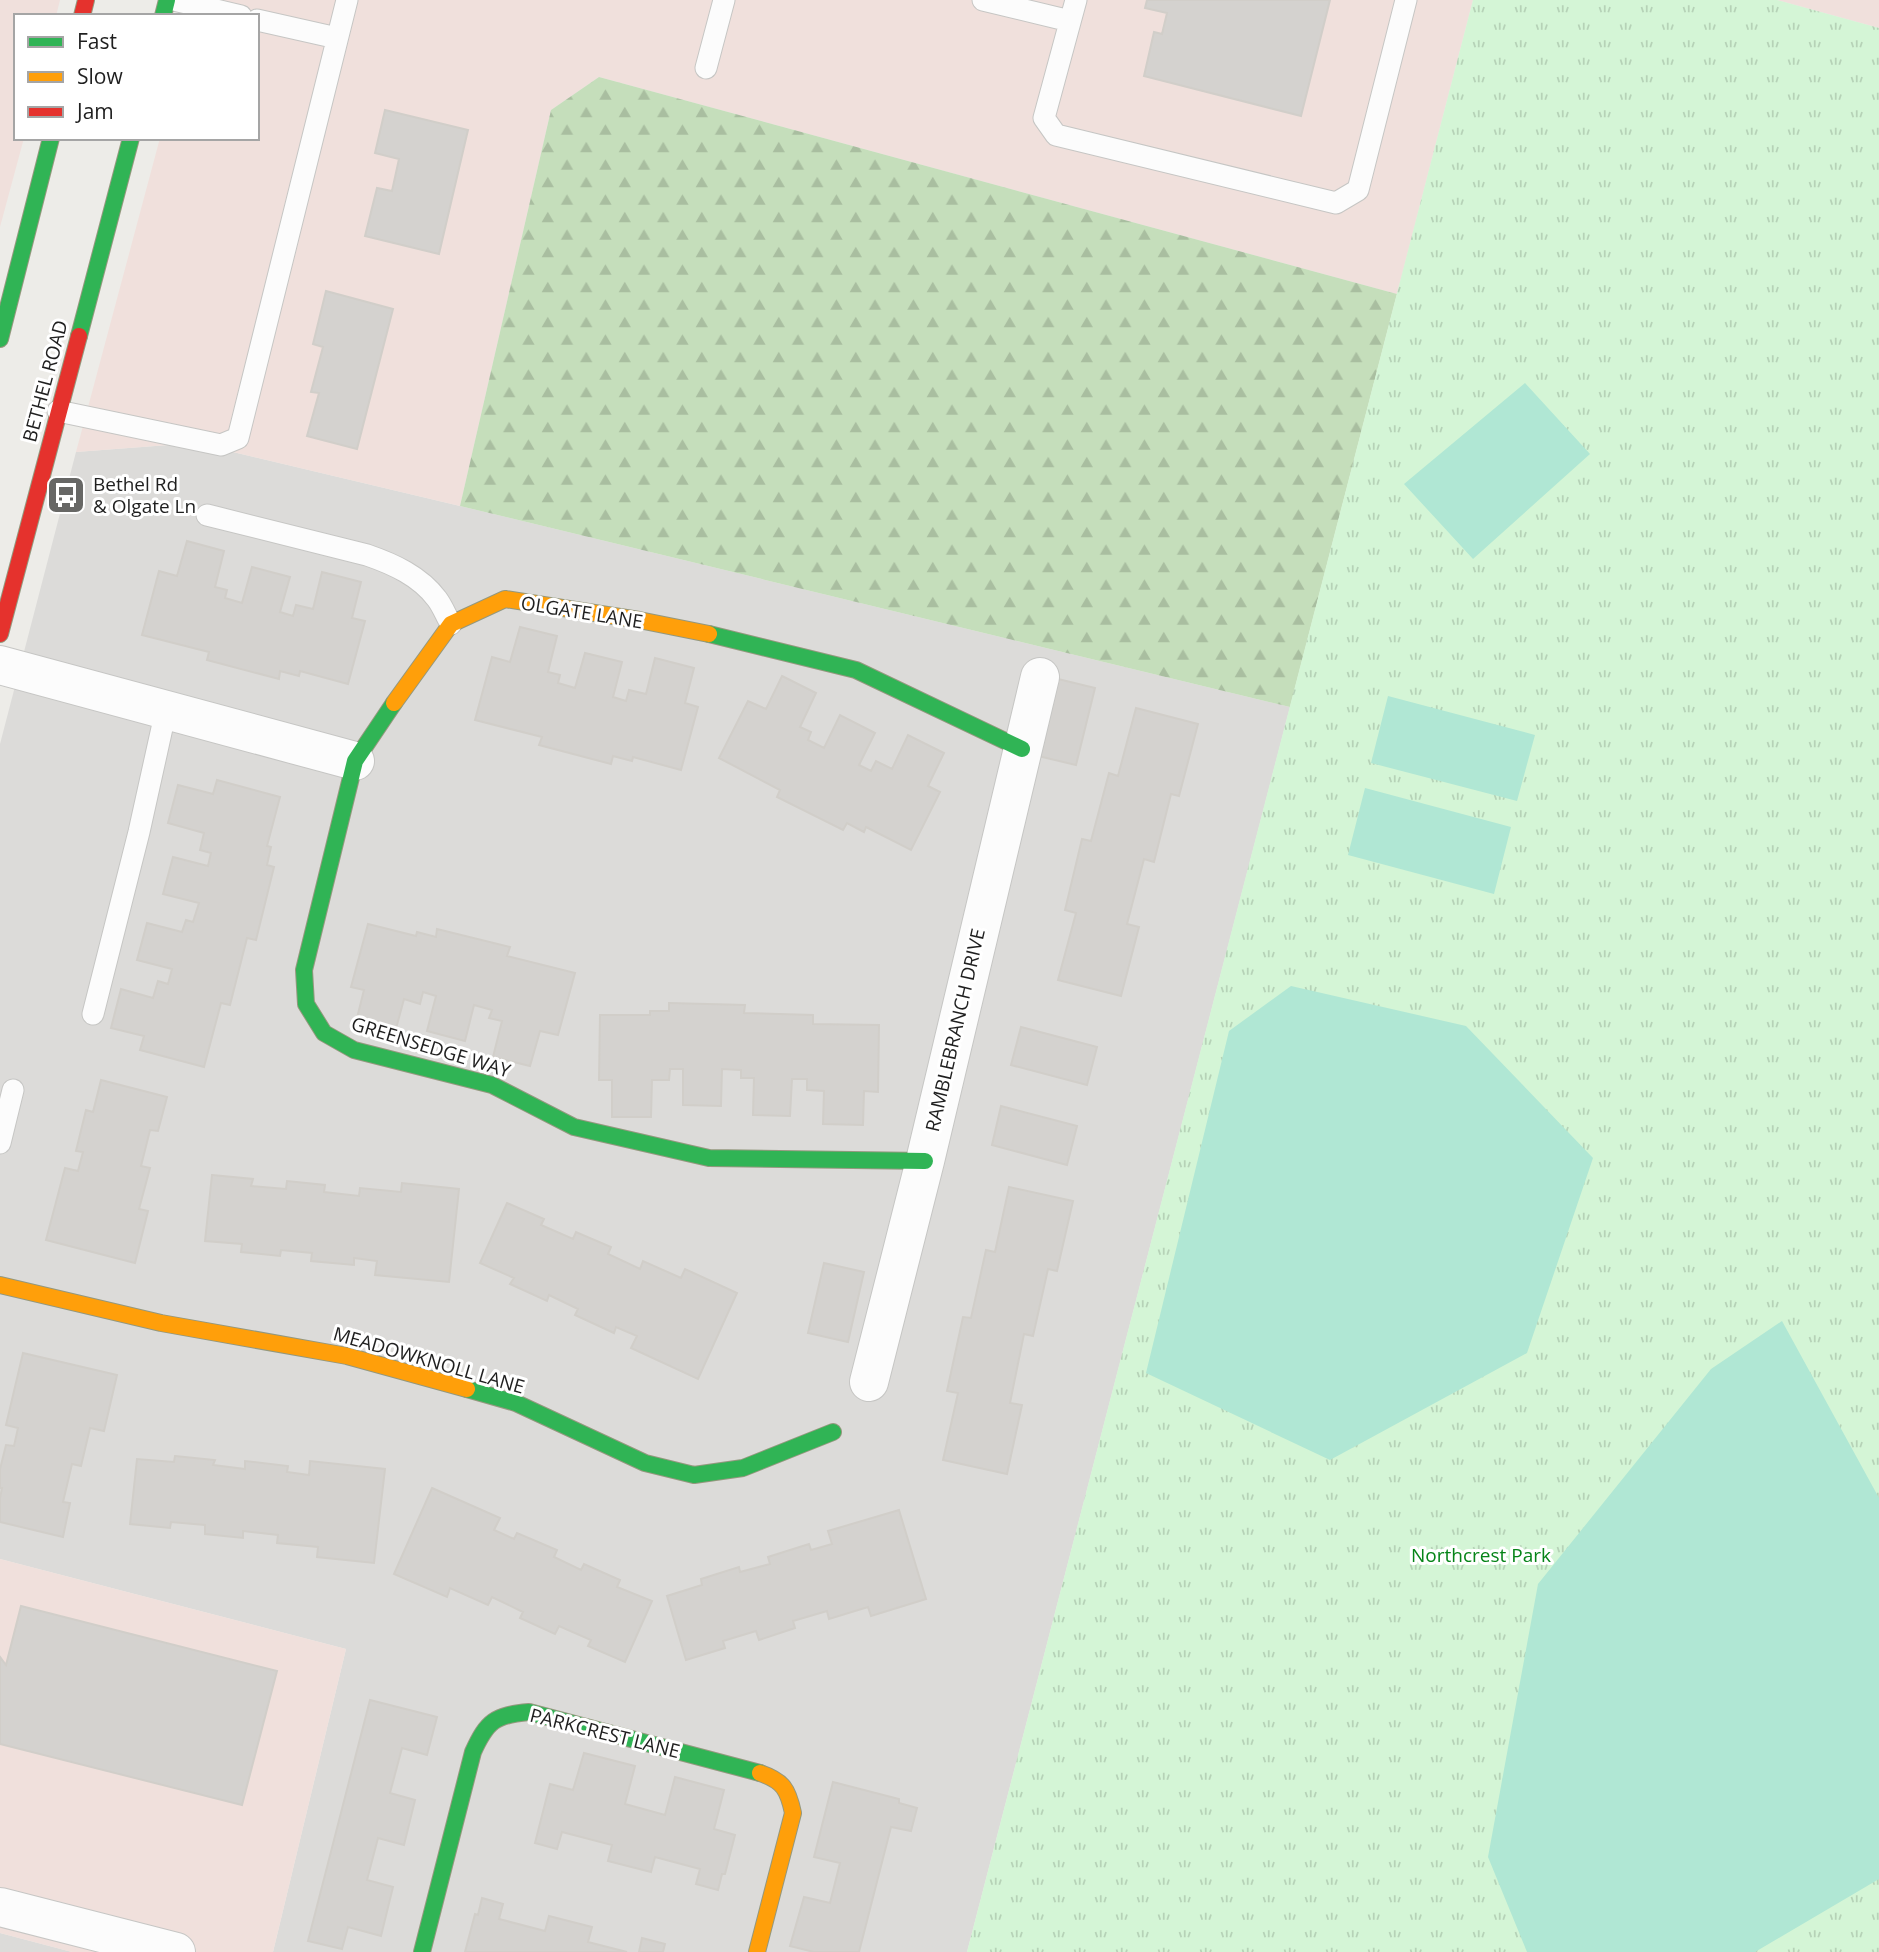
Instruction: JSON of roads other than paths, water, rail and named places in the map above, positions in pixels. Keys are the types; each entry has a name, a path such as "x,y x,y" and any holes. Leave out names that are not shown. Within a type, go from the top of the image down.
{"street":[{"path":"0,339 50,140"},
{"name":"BETHEL ROAD","path":"0,634 130,140"},
{"name":"OLGATE LANE","path":"355,761 451,624 505,599 639,620 718,636 856,670 1022,749"},
{"path":"0,665 355,761"},
{"name":"RAMBLEBRANCH DRIVE","path":"869,1382 925,1161 1040,677"},
{"name":"GREENSEDGE WAY","path":"355,761 304,970 306,1004 324,1033 354,1050 492,1085 574,1127 709,1158 925,1161"},
{"name":"MEADOWKNOLL LANE","path":"0,1285 161,1323 347,1356 516,1403 645,1463 694,1475 743,1468 833,1432"},
{"name":"PARKCREST LANE","path":"422,1952 473,1752 483,1728 504,1714 529,1712 777,1778 789,1793 793,1813 757,1952"},
{"path":"0,1907 176,1952"}],"lane":[{"path":"174,0 233,14"},
{"path":"58,411 222,446 238,439 347,0"},
{"path":"706,68 724,0"},
{"path":"983,0 1070,22"},
{"path":"1076,0 1044,118 1056,135 1336,204 1358,190 1406,0"},
{"path":"259,20 337,38"},
{"path":"207,515 367,555 392,564 413,576 437,598 451,624"},
{"path":"93,1014 139,832 166,709"},
{"path":"0,1143 13,1090"}],"place":[{"name":"Bethel Rd & Olgate Ln","path":"66,495"}],"park label":[{"name":"Northcrest Park","path":"1481,1555"}]}
